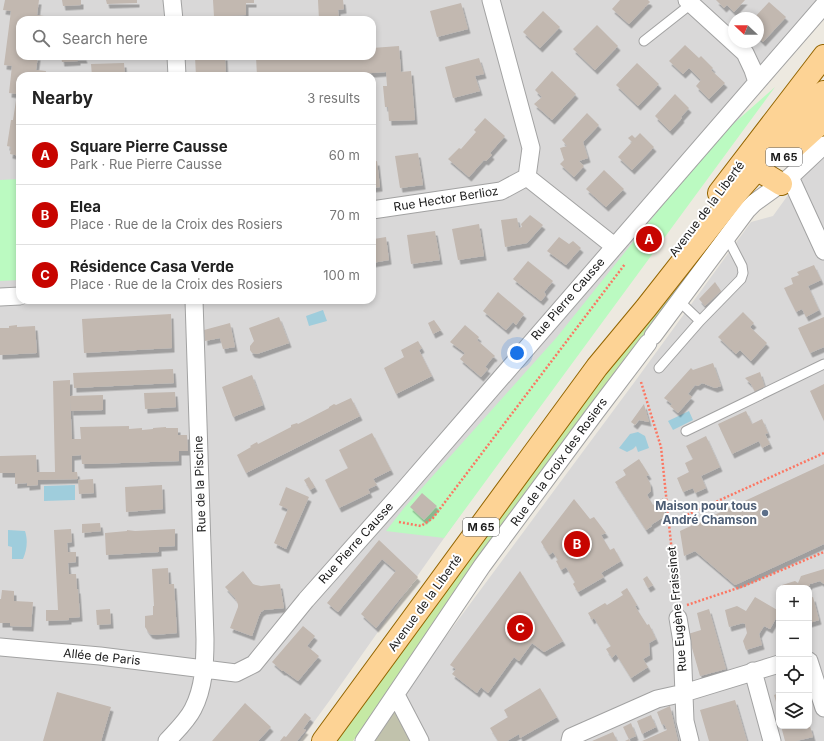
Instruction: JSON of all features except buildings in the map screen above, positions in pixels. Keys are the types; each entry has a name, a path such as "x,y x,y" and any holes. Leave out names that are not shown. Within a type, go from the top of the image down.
{"main road":[{"name":"Avenue de la Liberté","path":"597,367 640,297 824,56"},
{"name":"Avenue de la Liberté","path":"323,741 597,367 740,190 824,92"},
{"name":"Avenue de la Liberté","path":"740,190 786,155 824,120"},
{"path":"763,173 786,181"}],"street":[{"path":"172,0 174,16"},
{"path":"492,0 531,148 526,177 614,246"},
{"path":"689,2 745,53 757,82"},
{"name":"Rue Pierre Causse","path":"204,668 236,673 254,664 306,600 402,492 824,5"},
{"path":"176,60 177,72"},
{"name":"Rue de la Croix des Rosiers","path":"364,741 482,566 747,210 754,203 786,181 824,145"},
{"name":"Rue Hector Berlioz","path":"376,209 501,191 526,177"},
{"path":"786,181 824,251"},
{"path":"0,297 16,296"},
{"name":"Rue de la Piscine","path":"167,741 184,723 193,710 199,693 204,668 205,631 194,304"},
{"name":"Rue Eugène Fraissinet","path":"678,613 682,642 685,721 690,741"},
{"name":"Allée de Paris","path":"0,647 100,656 204,668"},
{"path":"570,741 571,737 657,699 684,693 776,665"},
{"path":"812,670 824,708"},
{"path":"753,671 772,741"},
{"path":"396,694 420,741"}],"lane":[{"path":"644,42 689,2"},
{"path":"660,368 700,321 741,279 743,273 742,266 727,237"},
{"path":"679,302 700,321"},
{"path":"686,431 824,364"}],"path":[{"name":"Rue Eugène Fraissinet","path":"634,360 662,447 678,613"},
{"path":"669,523 824,453"},
{"path":"678,613 824,552"}],"shaded area":[{"path":"0,0 823,0 300,741 0,741"},
{"path":"824,145 824,741 375,741 427,662 751,222 773,216"},
{"path":"397,708 420,741 375,741"}],"green space":[{"path":"775,87 444,538 386,531 404,508 557,337 714,141"},
{"path":"16,179 16,280 0,281 0,180"},
{"path":"749,197 353,741 336,741 577,410 680,274"}],"water":[{"path":"323,310 327,321 309,326 306,316"},
{"path":"689,411 693,420 673,430 668,421"},
{"path":"638,432 645,436 649,448 638,452 636,446 627,452 619,448 630,434"},
{"path":"75,485 75,500 44,501 44,486"},
{"path":"8,530 25,531 27,545 23,559 12,559 12,547 8,546"}],"place":[{"name":"Square Pierre Causse","path":"649,239"},
{"name":"Maison pour tous André Chamson","path":"765,513"},
{"name":"Elea","path":"577,544"},
{"name":"Résidence Casa Verde","path":"520,628"}]}
